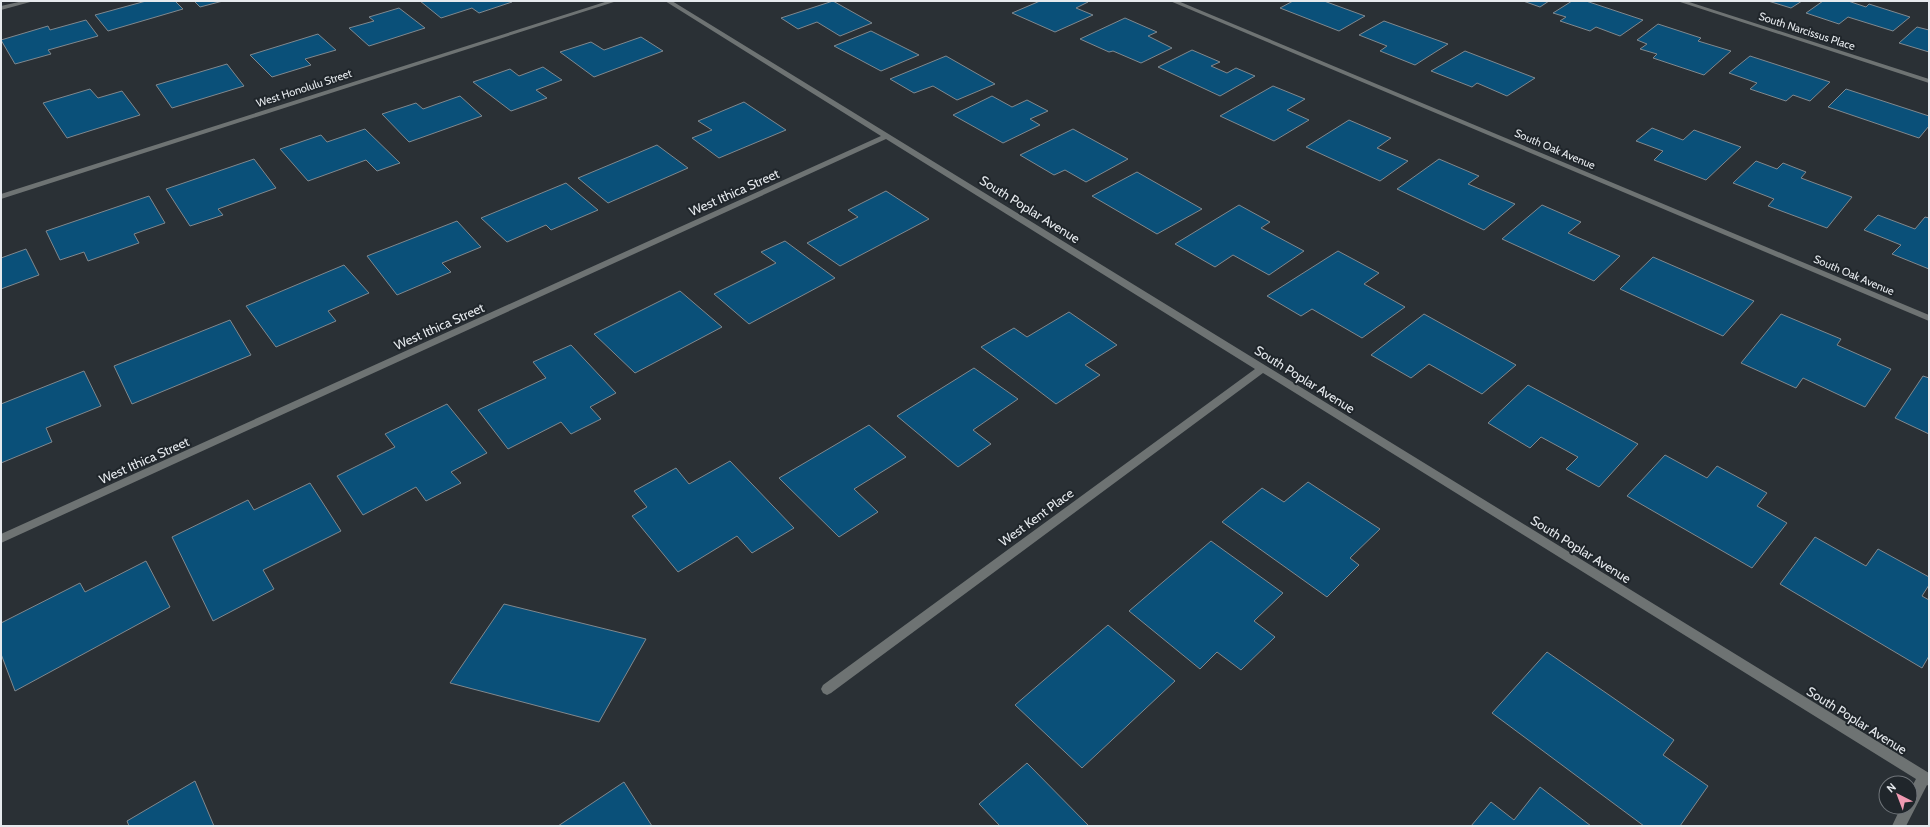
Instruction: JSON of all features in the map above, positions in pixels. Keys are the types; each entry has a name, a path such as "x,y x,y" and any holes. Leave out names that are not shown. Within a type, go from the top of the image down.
{"street":[{"path":"1,8 31,1"},
{"name":"West Honolulu Street","path":"1,197 614,1"},
{"name":"South Poplar Avenue","path":"668,1 1926,778"},
{"name":"South Oak Avenue","path":"1173,1 1929,318"},
{"name":"South Narcissus Place","path":"1680,1 1929,81"},
{"name":"West Ithica Street","path":"1,539 888,136"},
{"name":"West Kent Place","path":"827,688 1262,368"},
{"path":"1918,791 1926,778"},
{"path":"1899,826 1904,815"}],"building":[{"path":"146,1 175,1 183,9 108,31 95,15"},
{"path":"194,1 223,1 200,7"},
{"path":"420,1 512,2 479,13 472,8 441,18"},
{"path":"833,1 872,23 840,36 817,22 798,29 781,18"},
{"path":"1040,1 1085,1 1088,2 1076,8 1093,15 1055,32 1012,13"},
{"path":"1293,1 1324,1 1365,16 1339,31 1280,8"},
{"path":"1523,1 1549,1 1540,7"},
{"path":"1572,1 1586,1 1643,20 1620,36 1596,27 1590,31 1560,21 1566,17 1553,13"},
{"path":"1768,1 1802,1 1791,8"},
{"path":"1823,1 1848,1 1866,7 1869,4 1910,17 1893,31 1848,17 1839,24 1806,13"},
{"path":"399,8 425,28 369,46 349,28 374,21 369,17"},
{"path":"1125,18 1157,32 1148,36 1172,48 1141,63 1113,51 1109,52 1080,39"},
{"path":"86,20 98,36 48,50 51,54 15,64 1,40 48,26 50,30"},
{"path":"1384,21 1448,44 1415,65 1380,51 1387,46 1359,35"},
{"path":"1658,24 1701,38 1698,41 1731,51 1704,75 1653,58 1657,54 1640,49 1647,44 1637,40"},
{"path":"1917,27 1929,30 1929,52 1899,43"},
{"path":"871,31 919,55 881,71 834,46"},
{"path":"318,34 336,50 305,59 311,65 272,77 250,55"},
{"path":"641,37 663,51 594,77 560,52 591,42 604,50"},
{"path":"1192,50 1220,62 1211,66 1227,73 1236,68 1255,76 1220,96 1158,67"},
{"path":"1465,51 1535,78 1507,96 1477,83 1472,87 1431,71"},
{"path":"946,56 995,84 957,100 933,86 914,93 890,79"},
{"path":"1750,56 1830,82 1810,101 1793,95 1786,101 1750,89 1757,83 1729,73"},
{"path":"227,64 244,86 172,108 156,85"},
{"path":"543,67 562,80 536,90 547,98 511,111 473,82 510,69 519,76"},
{"path":"1273,86 1305,99 1287,110 1309,120 1274,141 1220,116"},
{"path":"90,89 98,98 122,91 140,115 67,138 43,103"},
{"path":"1846,89 1929,116 1929,126 1919,138 1828,107"},
{"path":"460,96 482,116 409,142 382,114 416,103 423,109"},
{"path":"992,96 1012,107 1027,100 1048,111 1030,119 1040,125 1003,143 953,115"},
{"path":"744,102 786,130 719,158 692,138 712,130 698,121"},
{"path":"1349,120 1391,138 1377,148 1408,161 1380,181 1306,147"},
{"path":"1652,128 1683,140 1694,130 1741,147 1706,180 1654,160 1663,151 1636,141"},
{"path":"365,129 400,163 377,171 366,160 308,181 280,149 321,135 327,142"},
{"path":"1073,129 1128,159 1086,182 1065,170 1054,175 1020,155"},
{"path":"657,145 688,168 608,203 578,178"},
{"path":"254,159 276,188 218,209 223,215 190,226 166,189"},
{"path":"1439,159 1479,176 1468,184 1515,204 1484,230 1397,189"},
{"path":"1756,161 1777,169 1783,163 1806,172 1801,178 1852,197 1827,228 1768,206 1774,199 1733,183"},
{"path":"1137,172 1202,209 1157,234 1092,196"},
{"path":"566,183 598,210 551,230 546,225 507,242 481,218"},
{"path":"886,191 929,219 840,266 807,243 858,217 848,210"},
{"path":"149,196 165,223 134,234 139,243 88,261 84,252 60,260 46,231"},
{"path":"1239,205 1270,222 1261,228 1304,251 1269,275 1233,255 1215,267 1175,244"},
{"path":"1542,205 1581,222 1568,233 1620,256 1594,281 1502,239"},
{"path":"1878,215 1915,229 1925,217 1929,218 1929,269 1892,254 1901,245 1864,230"},
{"path":"457,221 481,247 442,263 451,272 397,295 367,256"},
{"path":"785,241 835,278 749,324 714,294 776,263 761,252"},
{"path":"26,249 39,275 1,289 1,258"},
{"path":"1338,251 1379,273 1364,284 1405,307 1362,338 1312,309 1301,316 1267,296"},
{"path":"1653,257 1754,301 1723,336 1620,289"},
{"path":"344,265 369,293 328,311 336,321 276,347 246,306"},
{"path":"680,291 722,327 635,373 594,334"},
{"path":"1069,312 1117,345 1085,365 1100,375 1056,404 981,347 1014,328 1027,337"},
{"path":"1424,314 1516,365 1482,394 1429,364 1411,378 1371,355"},
{"path":"1781,314 1841,339 1837,345 1891,369 1865,407 1803,378 1796,388 1741,363"},
{"path":"230,320 251,355 132,404 114,366"},
{"path":"571,345 616,393 590,407 601,419 571,434 561,422 508,449 478,410 546,378 533,362"},
{"path":"974,368 1018,399 973,430 991,444 958,467 897,416"},
{"path":"84,371 101,406 46,428 52,442 1,463 1,404"},
{"path":"1923,376 1929,378 1929,434 1895,418"},
{"path":"1528,385 1638,444 1599,487 1566,469 1578,457 1541,437 1530,448 1488,423"},
{"path":"447,404 487,453 451,472 461,483 426,501 416,487 363,515 337,476 395,447 385,434"},
{"path":"869,425 906,457 854,489 878,512 839,537 779,478"},
{"path":"1665,455 1707,478 1717,466 1767,493 1757,506 1787,523 1752,568 1627,496"},
{"path":"730,461 794,528 752,553 737,536 678,572 632,516 647,507 634,491 676,468 689,484"},
{"path":"1308,482 1380,529 1350,558 1359,565 1327,597 1222,522 1262,488 1284,502"},
{"path":"310,483 341,531 263,570 274,589 213,621 172,537 248,500 254,510"},
{"path":"1815,537 1866,566 1878,549 1929,577 1929,585 1922,596 1929,600 1929,656 1922,668 1780,584"},
{"path":"1211,541 1283,593 1254,621 1275,637 1241,670 1217,652 1200,669 1129,611"},
{"path":"146,561 170,607 15,691 1,654 1,623 80,583 85,592"},
{"path":"504,604 646,639 599,722 450,683"},
{"path":"1108,625 1175,681 1082,768 1015,705"},
{"path":"1547,652 1674,740 1663,755 1708,786 1680,826 1644,826 1492,713"},
{"path":"1027,763 1089,826 1000,826 979,804"},
{"path":"195,781 214,826 129,826 127,821"},
{"path":"624,782 652,826 558,826"},
{"path":"1540,787 1591,826 1471,826 1491,802 1514,820"}]}
